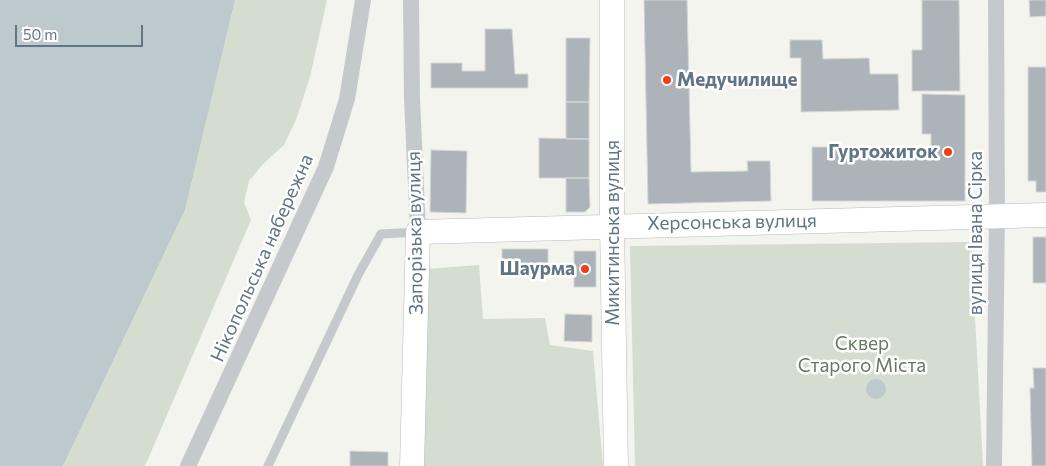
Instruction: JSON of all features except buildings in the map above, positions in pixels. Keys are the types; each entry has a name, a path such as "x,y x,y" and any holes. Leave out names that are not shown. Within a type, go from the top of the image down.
{"main road":[{"name":"Микитинська вулиця","path":"612,0 612,225 616,466"},
{"name":"Херсонська вулиця","path":"418,232 612,225 1046,215"},
{"name":"Запорізька вулиця","path":"412,466 418,232"}],"street":[{"name":"Нікопольська набережна","path":"188,466 326,167 346,99 363,0"},
{"name":"Запорізька вулиця","path":"412,0 412,99 418,232"},
{"name":"вулиця Івана Сірка","path":"994,466 997,216 996,0"}],"lane":[{"path":"268,466 358,275 381,234 418,232"}],"green space":[{"path":"235,0 327,0 310,77 296,120 284,145 263,164 249,181 244,202 251,220 145,466 63,466 185,210"},
{"name":"Сквер Старого Міста","path":"971,242 983,466 635,466 630,246"},
{"path":"479,265 483,319 545,318 550,345 593,351 603,466 423,466 425,269"}],"shaded area":[{"path":"0,0 235,0 185,210 63,466 0,466"},
{"path":"872,379 880,379 886,385 886,393 880,399 872,399 866,393 866,385"}],"place":[{"name":"Медучилище","path":"667,80"},
{"name":"Гуртожиток","path":"948,152"},
{"name":"Шаурма","path":"585,269"}]}
